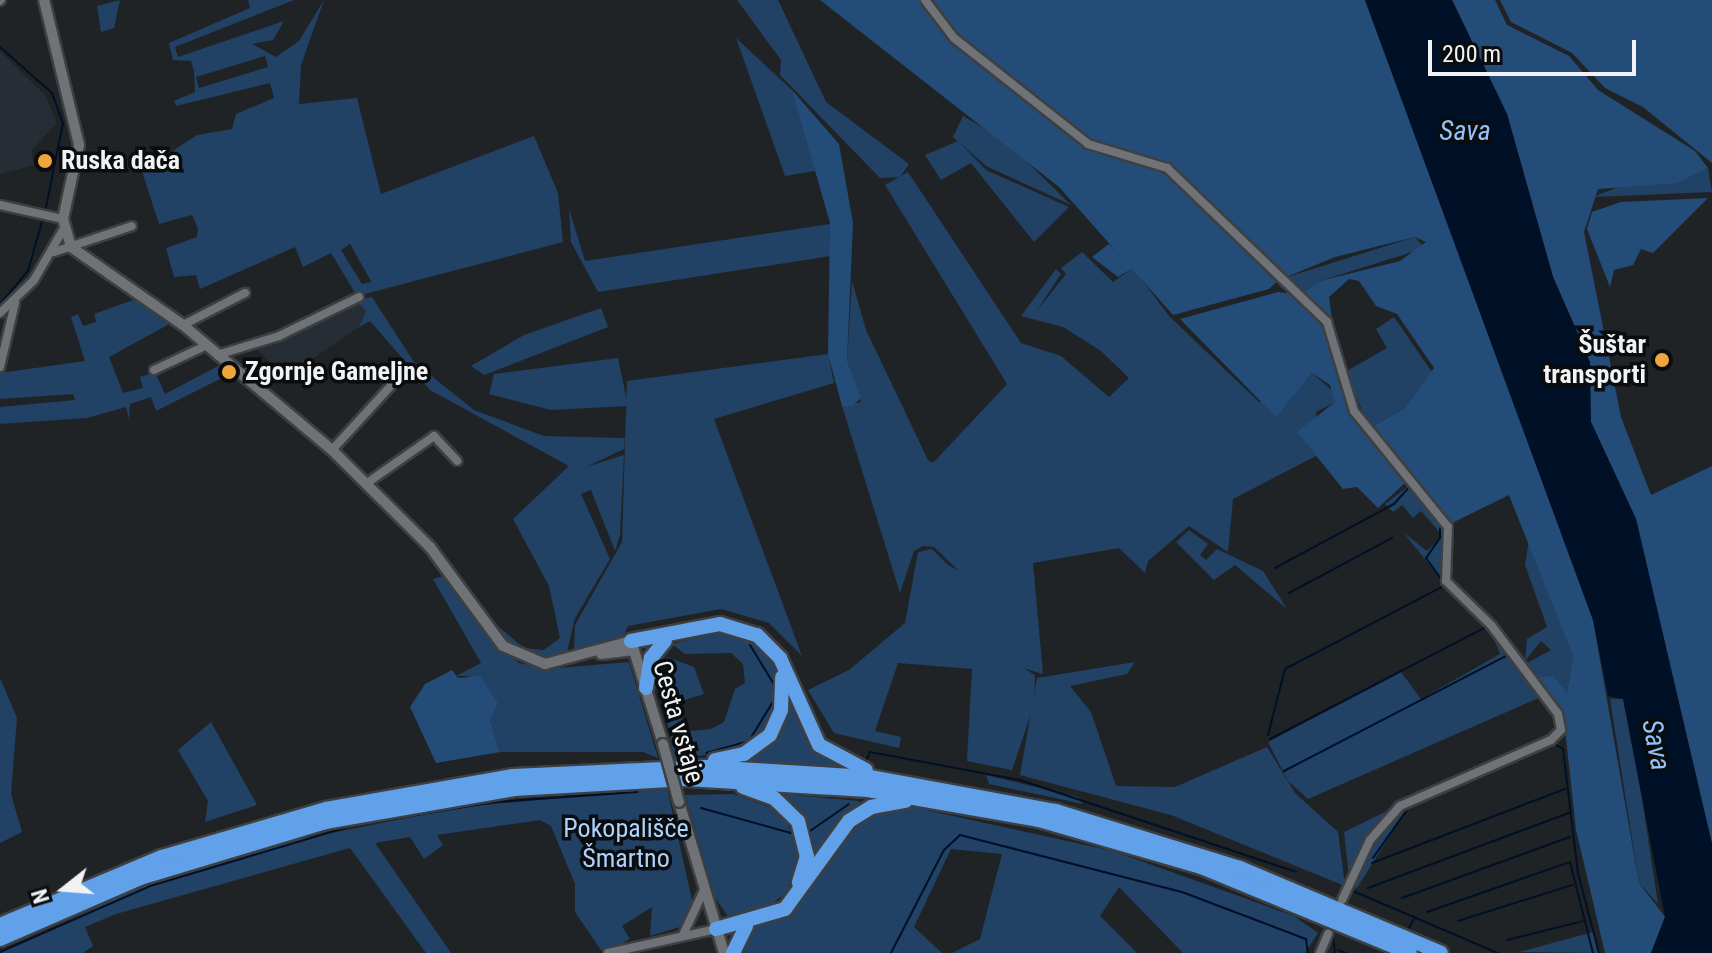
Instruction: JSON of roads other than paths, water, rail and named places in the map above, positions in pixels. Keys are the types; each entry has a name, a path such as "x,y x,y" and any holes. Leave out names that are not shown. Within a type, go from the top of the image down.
{"highway":[{"path":"633,646 713,625 751,632 780,658 823,750 845,764 912,783 1168,843 1441,953"},
{"path":"633,646 714,630 749,636 774,660 784,695 773,731 752,750 662,767"},
{"path":"646,688 651,658 665,641"},
{"path":"0,925 162,857 326,809 513,776 662,767 912,783"},
{"path":"712,779 784,805 800,825 807,856 784,903 716,929"},
{"path":"0,939 140,878 325,822 514,789 712,779 945,801 1166,855 1410,953"},
{"path":"716,929 748,925 792,902 858,814 890,802 945,801"},
{"path":"733,953 748,925"}],"street":[{"path":"0,313 15,303 54,252 79,145 44,0"},
{"path":"925,0 954,38 1088,144 1167,168 1327,322 1354,411 1448,527 1446,581 1491,625 1558,714 1561,730 1551,740 1400,806 1370,840 1342,900"},
{"path":"0,205 31,209 50,215 63,224 71,247 183,325 332,450 430,547 503,646 545,664 633,646"},
{"path":"54,252 132,226"},
{"path":"183,325 245,293"},
{"path":"216,355 279,336 359,297"},
{"path":"0,367 15,303"},
{"path":"154,370 207,345"},
{"path":"332,450 398,378"},
{"path":"367,483 434,436 457,461"},
{"name":"Cesta vstaje","path":"633,646 724,953"},
{"path":"682,936 704,890"},
{"path":"608,953 643,949 716,929"},
{"path":"1320,953 1328,934"}],"water":[{"name":"Sava","path":"1365,0 1452,0 1507,114 1553,277 1590,362 1591,422 1636,519 1712,844 1712,953 1651,953 1665,917 1623,699 1608,696 1593,620"}],"waterway":[{"path":"0,47 52,93 63,123 45,212"},
{"path":"0,304 28,271 43,218"},
{"path":"1275,568 1394,504 1411,485"},
{"path":"1440,521 1440,538 1426,558 1444,583"},
{"path":"1289,593 1392,538"},
{"path":"1268,735 1285,669 1446,585"},
{"path":"1270,739 1486,627"},
{"path":"750,645 775,686"},
{"path":"1284,771 1510,654"},
{"path":"706,753 749,741 774,700"},
{"path":"1553,713 1555,730"},
{"path":"1553,743 1563,749 1578,873 1599,953"},
{"path":"867,759 870,752 1020,780 1296,872"},
{"path":"1372,863 1565,789"},
{"path":"0,952 150,886 355,825 494,802 638,792"},
{"path":"810,831 849,804"},
{"path":"1373,858 1409,807"},
{"path":"701,808 795,834"},
{"path":"1368,888 1569,813"},
{"path":"891,953 944,850 960,835 1182,892 1306,939 1308,953"},
{"path":"1402,898 1570,837"},
{"path":"1427,912 1570,862 1593,953"},
{"path":"1458,921 1572,885"},
{"path":"1353,891 1498,953"},
{"path":"1409,928 1414,919"},
{"path":"1507,940 1583,921"},
{"path":"1333,937 1335,953"},
{"path":"1338,950 1346,953"}],"place":[{"name":"Ruska dača","path":"45,161"},
{"name":"Šuštar transporti","path":"1662,360"},
{"name":"Zgornje Gameljne","path":"229,372"}],"park label":[{"name":"Pokopališče Šmartno","path":"626,844"}]}
